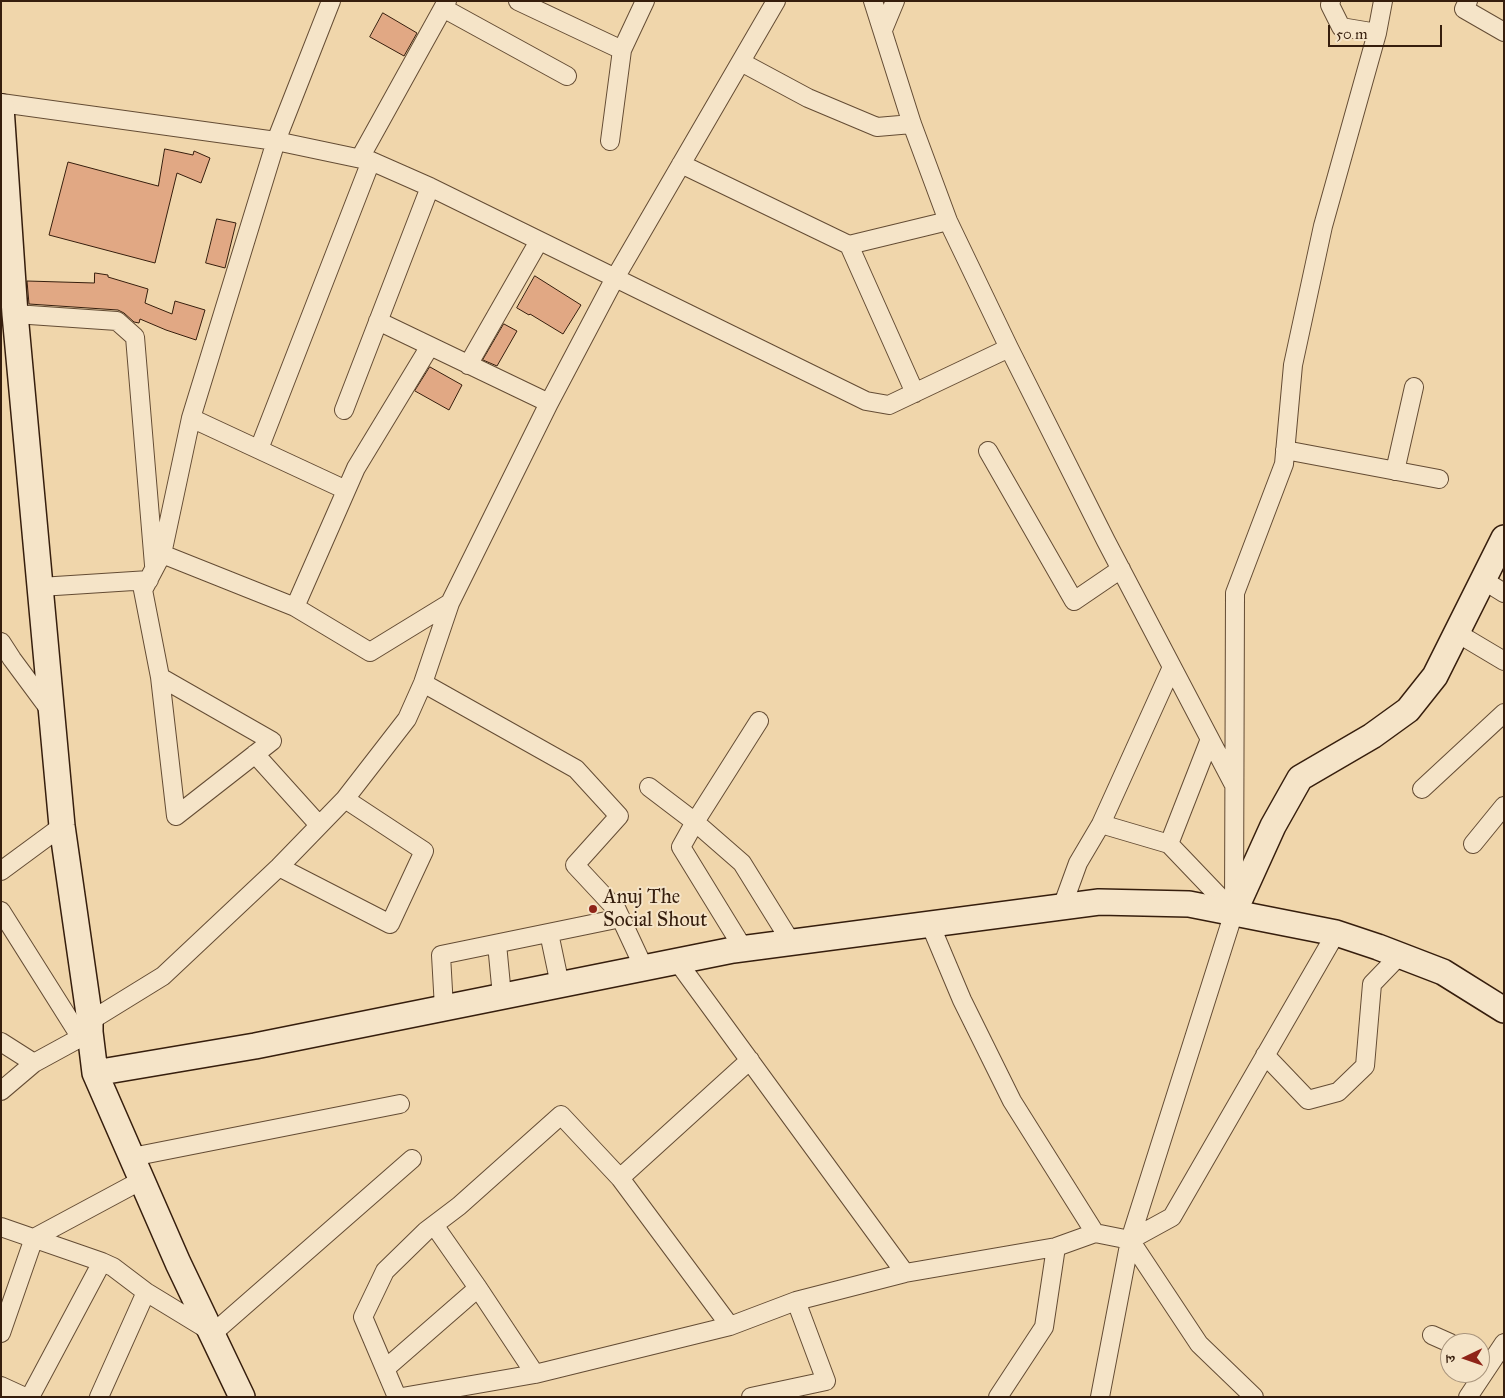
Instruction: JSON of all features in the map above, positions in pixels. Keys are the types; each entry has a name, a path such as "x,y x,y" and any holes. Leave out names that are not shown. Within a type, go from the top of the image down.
{"street":[{"path":"160,677 272,741 176,816 160,677 143,590 155,568 191,418 276,140 331,1"},
{"path":"518,1 622,50"},
{"path":"610,141 622,50 645,1"},
{"path":"1,1091 34,1064 87,1030 163,976 279,867 345,799 407,719 424,683 450,603 549,403 615,278 776,1"},
{"path":"873,1 912,124 948,221 1009,348 1121,570 1235,786"},
{"path":"883,30 895,1"},
{"path":"1331,1 1330,5 1341,27 1377,33"},
{"path":"1234,912 1235,593 1284,464 1293,365 1323,226 1377,33 1383,1"},
{"path":"1468,1 1464,9 1504,32"},
{"path":"258,449 366,160 445,5 567,76"},
{"path":"741,62 808,98 877,127 912,124"},
{"path":"1,103 276,140 366,160 430,187 866,401 889,405 1009,348"},
{"path":"1,107 7,269 15,314 62,826 87,1030 95,1073 178,1263 242,1397"},
{"path":"681,164 849,245 948,221"},
{"path":"344,410 430,187"},
{"path":"468,364 539,241"},
{"path":"849,245 916,393"},
{"path":"15,314 117,321 135,337 155,568"},
{"path":"378,321 549,403"},
{"path":"295,608 356,468 430,346"},
{"path":"1395,471 1414,387"},
{"path":"191,418 346,490"},
{"path":"1285,450 1439,479"},
{"path":"988,451 1074,601 1121,570"},
{"path":"1100,1397 1130,1240 1234,912 1273,826 1300,778 1372,736 1408,710 1435,676 1457,632 1493,586 1503,539"},
{"path":"40,587 155,568 295,608 370,652 450,603"},
{"path":"1457,632 1504,661"},
{"path":"1,642 7,663 52,714"},
{"path":"1062,907 1078,864 1101,824 1172,667"},
{"path":"424,683 576,769 619,816 575,866 617,910 644,968"},
{"path":"1422,789 1504,713"},
{"path":"743,948 681,847 759,721"},
{"path":"1169,844 1210,739"},
{"path":"255,754 319,825"},
{"path":"649,787 695,822 742,863 791,942"},
{"path":"279,867 390,924 424,851 345,799"},
{"path":"1473,844 1504,806"},
{"path":"1101,824 1169,844 1234,912"},
{"path":"1,871 62,826"},
{"path":"95,1073 255,1046 743,948 1099,902 1189,904 1336,933 1443,972 1504,1010"},
{"path":"1,911 87,1030"},
{"path":"444,1008 441,955 621,918"},
{"path":"930,924 962,1000 1012,1102 1096,1232"},
{"path":"549,933 560,985"},
{"path":"402,1397 535,1374 730,1326 796,1302 905,1272 1056,1247 1096,1232 1130,1240 1172,1217 1336,933"},
{"path":"497,944 502,996"},
{"path":"1265,1055 1308,1100 1338,1092 1365,1066 1372,984 1400,955"},
{"path":"677,961 905,1272"},
{"path":"1,1042 34,1064"},
{"path":"620,1178 750,1060"},
{"path":"132,1157 400,1104"},
{"path":"397,1397 363,1317 384,1271 561,1115 620,1178 730,1326"},
{"path":"212,1332 412,1158"},
{"path":"1,1333 34,1238 142,1180"},
{"path":"434,1225 535,1374"},
{"path":"1,1227 113,1267 146,1292 212,1332"},
{"path":"1130,1240 1199,1344 1254,1397"},
{"path":"998,1397 1044,1327 1056,1247"},
{"path":"30,1397 102,1262"},
{"path":"385,1369 478,1288"},
{"path":"99,1397 146,1292"},
{"path":"751,1397 826,1381 796,1302"},
{"path":"1432,1335 1440,1339"},
{"path":"1468,1397 1504,1343"},
{"path":"1,1386 25,1397"}],"building":[{"path":"383,13 417,33 404,56 370,37"},
{"path":"165,149 193,155 194,151 210,158 201,183 177,173 155,263 49,235 68,162 158,186"},
{"path":"217,219 236,223 225,268 206,263"},
{"path":"95,273 108,275 108,277 148,289 145,303 172,314 175,301 205,310 196,340 140,319 139,323 134,322 118,310 29,304 27,281 94,283"},
{"path":"535,276 581,305 563,334 517,308"},
{"path":"504,324 517,331 497,366 483,360"},
{"path":"430,367 462,385 449,410 415,391"}],"place":[{"name":"Anuj The Social Shout","path":"593,909"}]}
